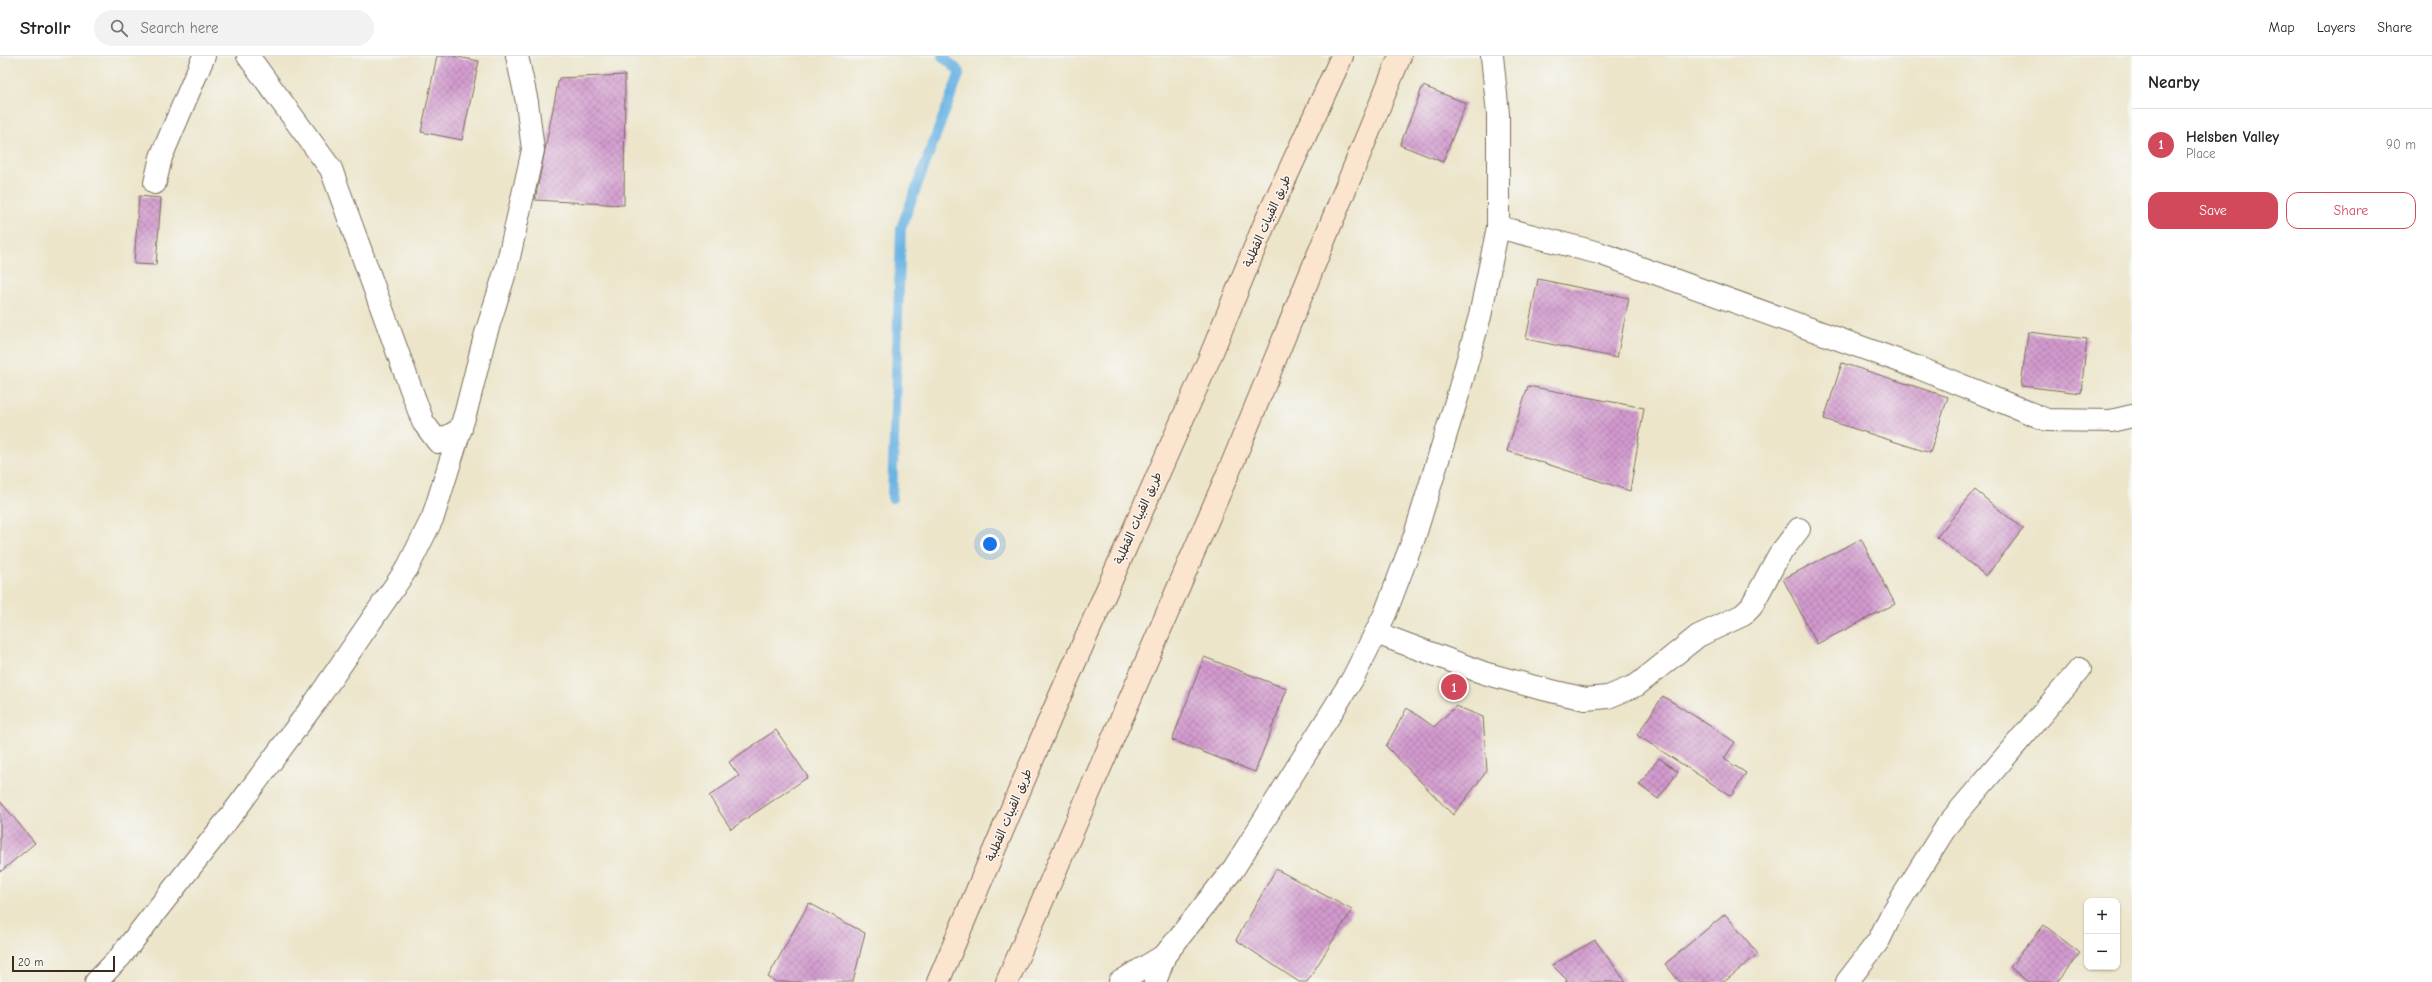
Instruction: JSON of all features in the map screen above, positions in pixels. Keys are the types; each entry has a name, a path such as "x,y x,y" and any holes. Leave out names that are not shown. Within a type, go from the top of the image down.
{"main road":[{"name":"طريق القبيات القطلبة","path":"938,982 1052,714 1210,358 1264,225 1342,56"},
{"path":"1007,982 1232,464 1400,56"}],"street":[{"path":"155,183 161,157 204,56"},
{"path":"248,56 331,169 423,422 438,442 461,429"},
{"path":"96,982 120,956 236,809 314,704 408,567 432,517 461,429 486,333 507,266 532,150 527,102 517,56"},
{"path":"1155,982 1166,955 1234,868 1269,815 1353,678 1376,633 1414,538 1457,398 1480,316 1498,227 1498,114 1492,56"},
{"path":"1498,227 1613,258 1919,368 2047,420 2111,421 2132,416"},
{"path":"1376,633 1484,673 1586,699 1608,697 1637,685 1698,636 1743,615 1751,607 1779,555 1799,529"},
{"path":"1847,982 1879,940 1891,915 1948,824 2080,669"},
{"path":"1120,982 1166,955"}],"building":[{"path":"437,56 452,56 479,61 462,140 421,132"},
{"path":"625,75 624,205 535,200 559,78"},
{"path":"1423,86 1466,103 1443,162 1400,145"},
{"path":"139,196 161,198 156,265 134,264"},
{"path":"1538,279 1629,298 1617,358 1526,339"},
{"path":"2028,332 2087,339 2081,393 2021,386"},
{"path":"1842,363 1948,397 1930,453 1824,419"},
{"path":"1528,386 1644,408 1630,491 1507,451"},
{"path":"1975,490 2023,529 1986,576 1937,537"},
{"path":"1861,539 1895,604 1817,644 1783,579"},
{"path":"1204,657 1287,689 1255,772 1172,740"},
{"path":"1663,696 1735,742 1724,759 1746,773 1731,796 1637,735"},
{"path":"1456,706 1483,717 1487,771 1453,815 1386,746 1407,708 1434,727"},
{"path":"776,730 808,777 731,829 709,796 739,776 729,762"},
{"path":"1659,758 1678,772 1658,799 1639,785"},
{"path":"0,801 35,843 0,872"},
{"path":"1276,869 1352,910 1307,982 1299,982 1236,940"},
{"path":"809,903 865,933 853,982 776,982 768,977"},
{"path":"1725,914 1758,954 1724,982 1680,982 1665,964"},
{"path":"2044,925 2080,953 2057,982 2028,982 2010,967"},
{"path":"1595,940 1626,982 1565,982 1567,980 1552,965"}],"waterway":[{"path":"892,498 901,228 960,72 942,56"}],"place":[{"name":"Helsben Valley","path":"1454,687"}]}
